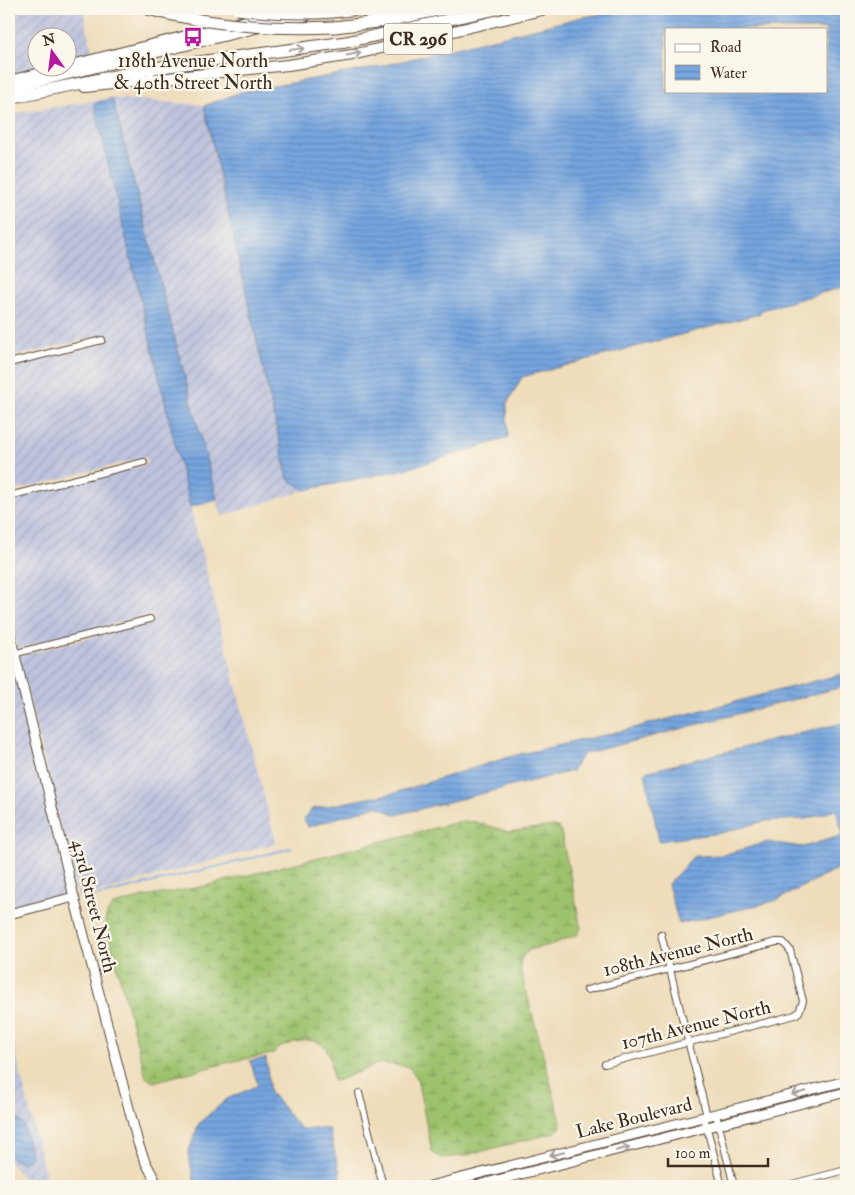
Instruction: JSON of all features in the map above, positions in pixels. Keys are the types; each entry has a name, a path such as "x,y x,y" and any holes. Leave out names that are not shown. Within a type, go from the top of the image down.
{"highway":[{"path":"147,9 179,17 236,26 277,28 334,27 386,21 442,9"},
{"path":"236,9 305,13 359,9"},
{"path":"9,88 332,9"},
{"path":"9,98 145,70 346,42 497,9"}],"main road":[{"path":"78,63 272,11 293,9"},
{"name":"CR 296","path":"9,104 83,87 288,65 352,55 546,9"},
{"path":"9,81 28,76"}],"street":[{"path":"9,362 102,340"},
{"path":"9,496 144,462"},
{"path":"12,654 150,619"},
{"name":"43rd Street North","path":"9,631 12,654 138,1143 158,1186"},
{"path":"9,914 74,897"},
{"path":"661,934 709,1116 707,1128 722,1186"},
{"name":"108th Avenue North","path":"587,990 776,942 783,942 790,950 804,1001 799,1012 795,1015"},
{"name":"107th Avenue North","path":"605,1064 795,1015"},
{"name":"Lake Boulevard","path":"430,1186 464,1182 846,1081"},
{"name":"Lake Boulevard","path":"474,1186 846,1092"},
{"path":"359,1093 383,1186"},
{"path":"709,1116 718,1125 734,1186"},
{"path":"784,1186 846,1170"}],"shaded area":[{"path":"9,9 83,9 93,55 78,59 78,28 28,28 28,72 9,77"},
{"path":"112,98 203,105 288,479 305,490 222,516"},
{"path":"112,98 94,105 195,526 276,843 78,898 18,656 154,621 152,614 17,649 9,617 9,500 148,464 146,457 9,492 9,367 106,343 104,335 9,358 9,114"},
{"path":"12,658 70,894 9,910 9,659"},
{"path":"9,1025 48,1186 31,1186 9,1162 15,1116 9,1109"}],"green space":[{"path":"462,821 476,822 509,832 552,826 558,827 561,832 581,928 577,935 550,945 532,949 524,954 520,961 521,972 561,1122 560,1128 554,1133 463,1156 441,1158 432,1152 417,1078 409,1067 380,1063 333,1081 330,1058 326,1048 318,1042 308,1040 294,1042 279,1048 272,1054 234,1061 153,1082 146,1077 105,922 107,913 113,905 144,897 205,886"}],"water":[{"path":"637,9 846,9 846,286 762,310 759,314 522,377 507,404 508,438 406,469 305,490 288,479 204,106 241,92 373,68 582,17"},
{"path":"112,98 217,500 190,507 94,104"},
{"path":"846,673 846,686 583,754 572,771 396,815 377,806 308,827 304,819 312,809 394,793 512,756 625,730"},
{"path":"846,722 846,864 775,901 679,924 668,884 694,856 723,855 767,842 803,847 843,835 836,810 806,819 765,821 721,833 659,841 645,772"},
{"path":"266,1058 270,1093 301,1129 329,1129 343,1186 195,1185 188,1153 199,1123 227,1099 258,1085 250,1061"},
{"path":"9,1109 24,1125 31,1158 22,1163 11,1158 9,1155"}],"waterway":[{"path":"85,899 292,848"}],"place":[{"name":"118th Avenue North & 40th Street North","path":"193,37"}]}
